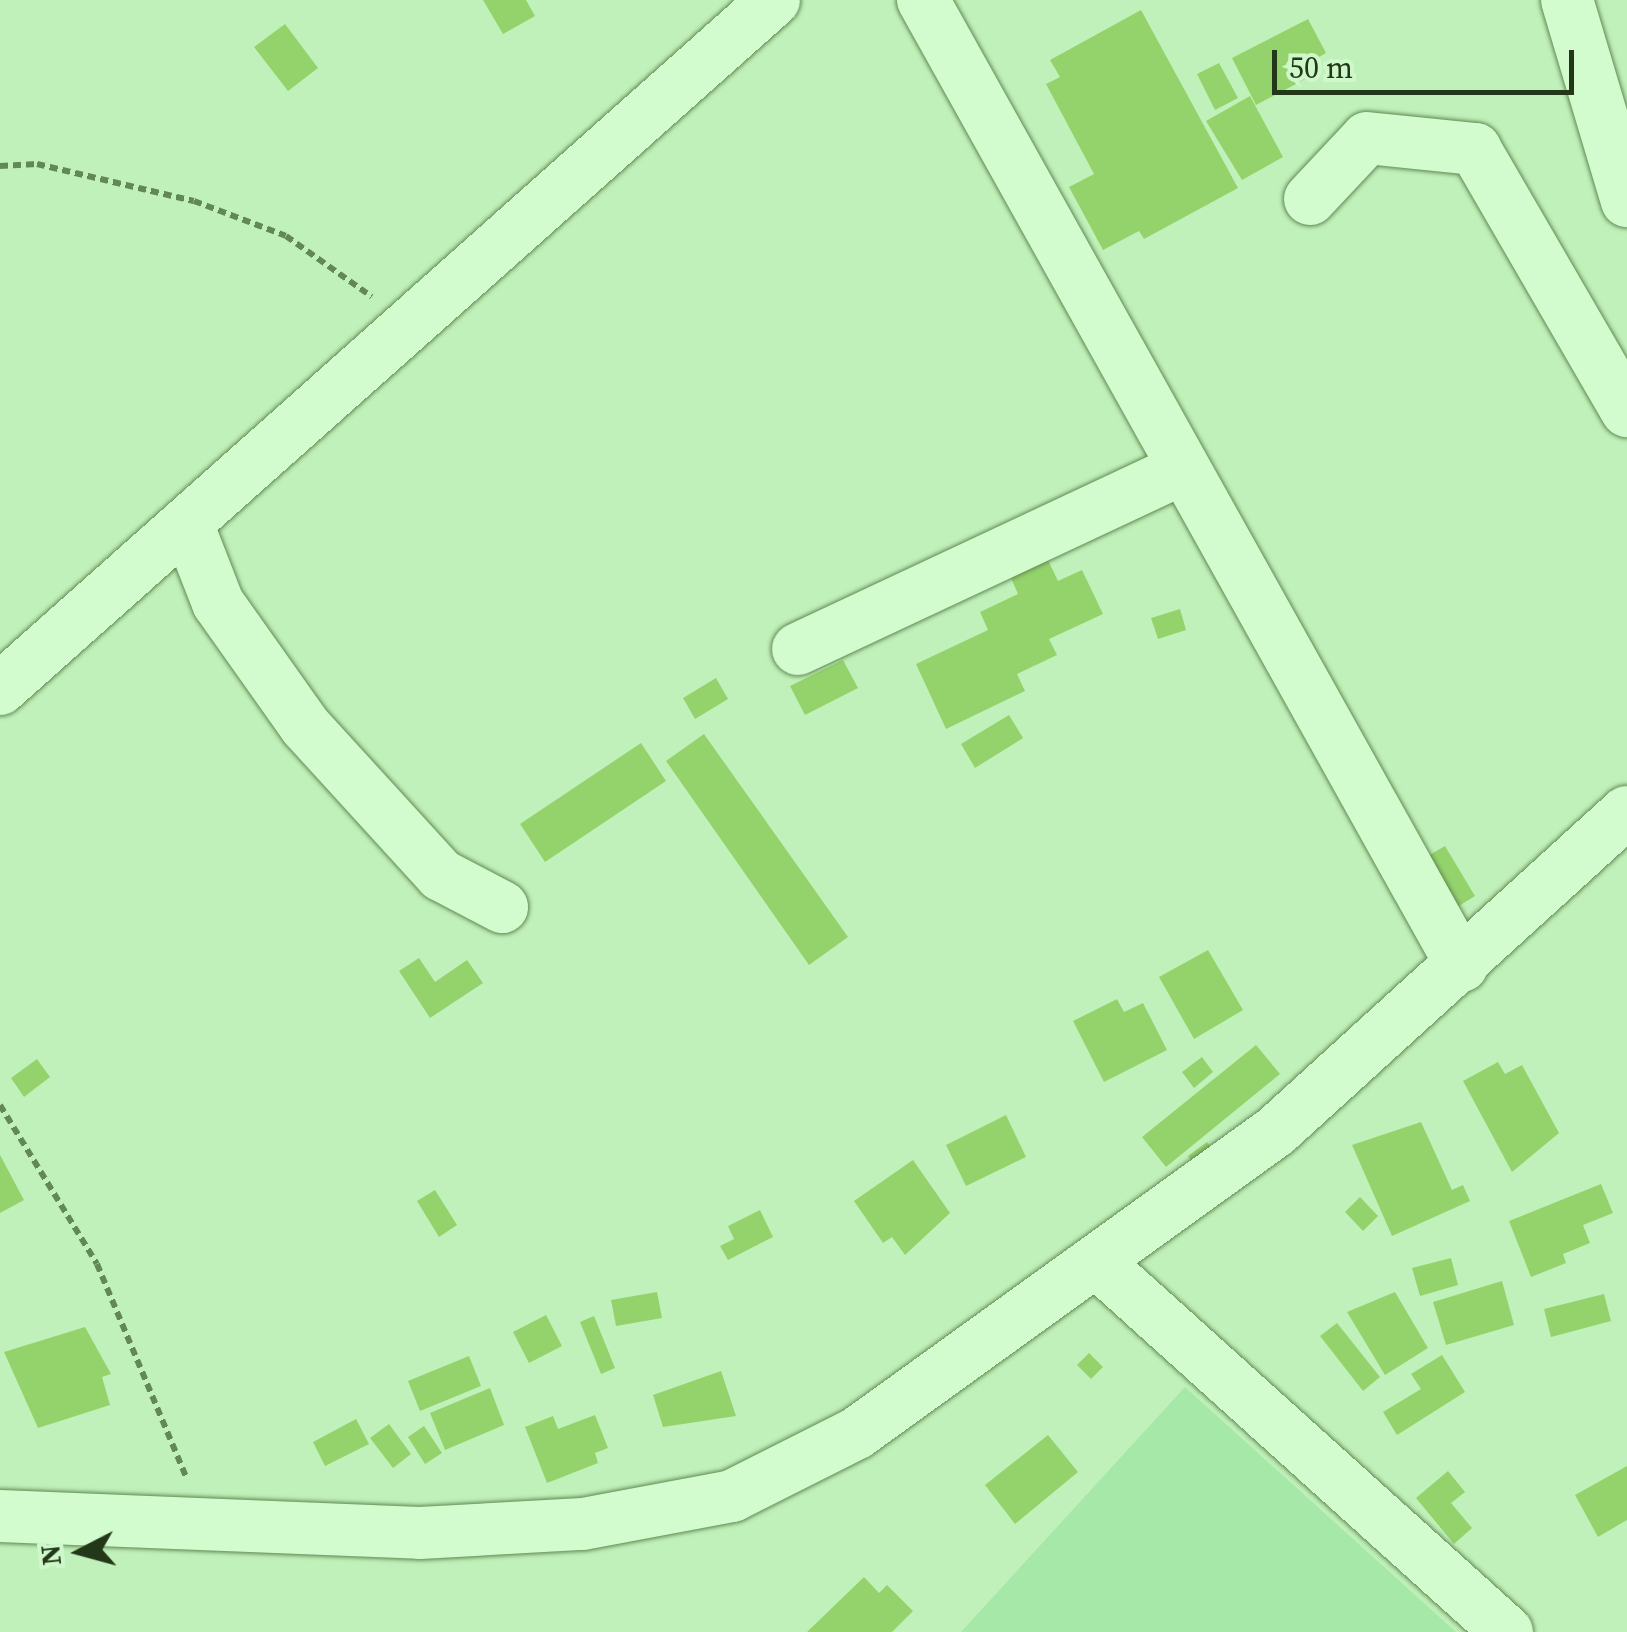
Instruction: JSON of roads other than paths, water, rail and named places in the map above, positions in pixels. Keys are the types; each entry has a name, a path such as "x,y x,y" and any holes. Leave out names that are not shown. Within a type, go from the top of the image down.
{"street":[{"path":"0,689 188,526 774,0"},
{"path":"923,0 1462,966"},
{"path":"1567,0 1627,201"},
{"path":"1310,199 1367,138 1475,149 1627,411"},
{"path":"798,649 1184,468"},
{"path":"188,526 218,603 305,726 441,875 502,908"},
{"path":"0,1516 204,1528 547,1526 732,1496 857,1433 1100,1264 1276,1131 1627,812"},
{"path":"1100,1264 1507,1632"}]}
